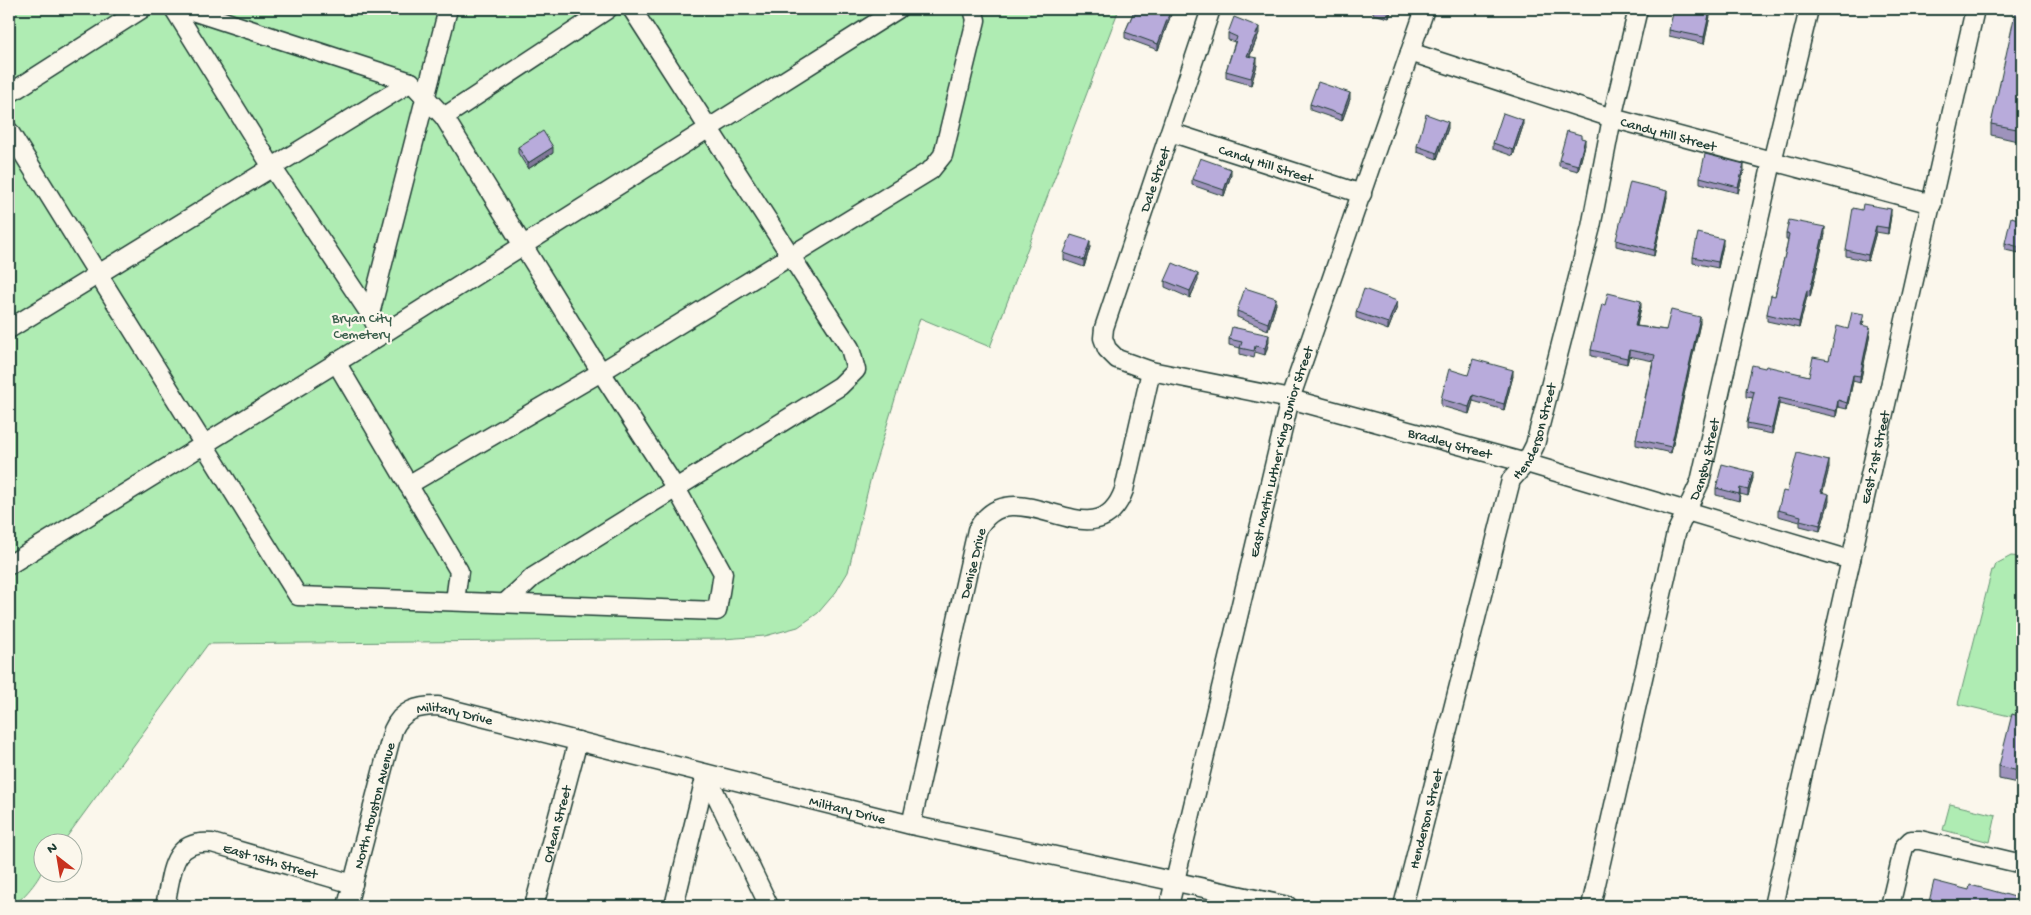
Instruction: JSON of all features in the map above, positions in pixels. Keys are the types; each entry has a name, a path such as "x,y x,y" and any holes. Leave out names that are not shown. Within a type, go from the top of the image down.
{"street":[{"path":"9,94 142,9"},
{"path":"174,9 272,167 370,314 381,335"},
{"path":"9,131 298,596 717,611 723,573 677,490 601,372 444,116 411,82 186,9"},
{"path":"370,314 448,9"},
{"path":"444,116 608,9"},
{"path":"505,603 533,577 677,490 840,386 856,370 850,348 632,9"},
{"path":"9,565 381,335 898,9"},
{"path":"408,485 601,372 931,170 942,155 976,20 973,9"},
{"name":"Dale Street","path":"1108,349 1103,338 1104,328 1211,9"},
{"name":"East Martin Luther King Junior Street","path":"1169,906 1290,399 1425,9"},
{"name":"Henderson Street","path":"1403,906 1512,480 1526,463 1535,444 1591,227 1612,118 1638,9"},
{"name":"Dansby Street","path":"1591,906 1676,533 1700,482 1772,162 1809,9"},
{"name":"East 21st Street","path":"1773,906 1932,204 1974,9"},
{"name":"Candy Hill Street","path":"1410,52 1612,118 1932,204"},
{"path":"9,329 411,82"},
{"name":"Candy Hill Street","path":"1170,132 1362,194"},
{"name":"Bradley Street","path":"1108,349 1117,359 1151,371 1290,399 1526,463 1851,560"},
{"path":"336,362 459,571 454,601"},
{"name":"Denise Drive","path":"912,826 978,530 983,520 991,513 1007,506 1020,505 1078,520 1091,521 1100,520 1111,512 1118,504 1124,490 1151,371"},
{"name":"Military Drive","path":"409,710 424,706 438,706 912,826 1288,906"},
{"name":"North Houston Avenue","path":"348,906 393,730 398,719 409,710"},
{"name":"Orlean Street","path":"534,906 578,741"},
{"path":"674,906 706,774"},
{"path":"706,774 769,906"},
{"path":"1890,906 1904,847 1911,840 1920,840 2022,864"},
{"name":"East 15th Street","path":"165,906 179,853 187,846 200,842 212,842 353,884"}],"path":[{"path":"2016,906 2022,882"}],"green space":[{"name":"Bryan City Cemetery","path":"9,9 1119,9 990,347 920,318 871,477 848,572 836,592 818,613 798,627 765,636 723,639 208,644 70,832 32,832 32,882 35,882 18,902 9,906"},
{"path":"2011,556 2022,557 2022,719 1958,704 1992,570 1994,570 1996,564"},
{"path":"1950,804 1996,815 1990,842 1943,830"}],"building":[{"path":"1135,9 1171,9 1158,44 1125,32"},
{"path":"1377,9 1390,9 1389,12"},
{"path":"1674,9 1710,10 1704,37 1669,30"},
{"path":"2016,9 2022,9 2022,130 1991,124"},
{"path":"1234,17 1259,27 1247,56 1257,58 1251,78 1226,71 1237,37 1228,33"},
{"path":"1318,82 1350,93 1342,115 1310,104"},
{"path":"1503,113 1523,120 1513,150 1493,143"},
{"path":"1426,114 1448,122 1437,153 1417,146"},
{"path":"543,131 553,147 528,163 518,147"},
{"path":"1567,131 1581,135 1581,138 1585,139 1578,165 1559,160"},
{"path":"1705,154 1744,164 1738,187 1700,177"},
{"path":"1200,158 1231,169 1224,190 1192,179"},
{"path":"1630,182 1667,191 1654,250 1616,240"},
{"path":"1863,204 1891,209 1888,228 1876,226 1868,255 1846,250 1853,208 1862,210"},
{"path":"2011,217 2022,220 2022,234 2019,247 2005,243"},
{"path":"1789,220 1825,227 1810,291 1807,290 1799,322 1767,314 1771,295 1775,296 1787,246 1789,234 1786,234"},
{"path":"1698,233 1723,239 1718,262 1693,257"},
{"path":"1071,235 1090,241 1084,260 1064,253"},
{"path":"1173,263 1198,274 1190,291 1165,281"},
{"path":"1245,288 1276,298 1268,323 1237,311"},
{"path":"1364,289 1397,301 1388,323 1356,312"},
{"path":"1608,293 1641,301 1635,326 1666,330 1671,310 1700,317 1671,447 1636,439 1655,355 1629,350 1627,358 1591,350 1602,304 1605,305"},
{"path":"1852,312 1864,314 1861,325 1870,327 1860,376 1853,375 1847,403 1838,400 1836,411 1779,398 1772,428 1747,423 1754,392 1746,390 1752,365 1765,368 1766,366 1809,376 1813,357 1829,360 1837,326 1848,329"},
{"path":"1232,327 1269,335 1265,348 1255,346 1254,351 1240,348 1242,342 1229,339"},
{"path":"2022,354 2022,374 2018,373"},
{"path":"1473,359 1513,370 1504,404 1473,395 1469,407 1441,399 1449,369 1468,375"},
{"path":"1797,453 1829,461 1821,492 1829,494 1820,525 1800,520 1801,516 1778,510 1783,491 1787,492"},
{"path":"1722,464 1753,472 1748,490 1740,488 1739,494 1716,488"},
{"path":"2012,714 2022,717 2022,772 1999,766"},
{"path":"1934,881 1969,890 1970,885 2022,899 2022,906 1928,906"}]}
